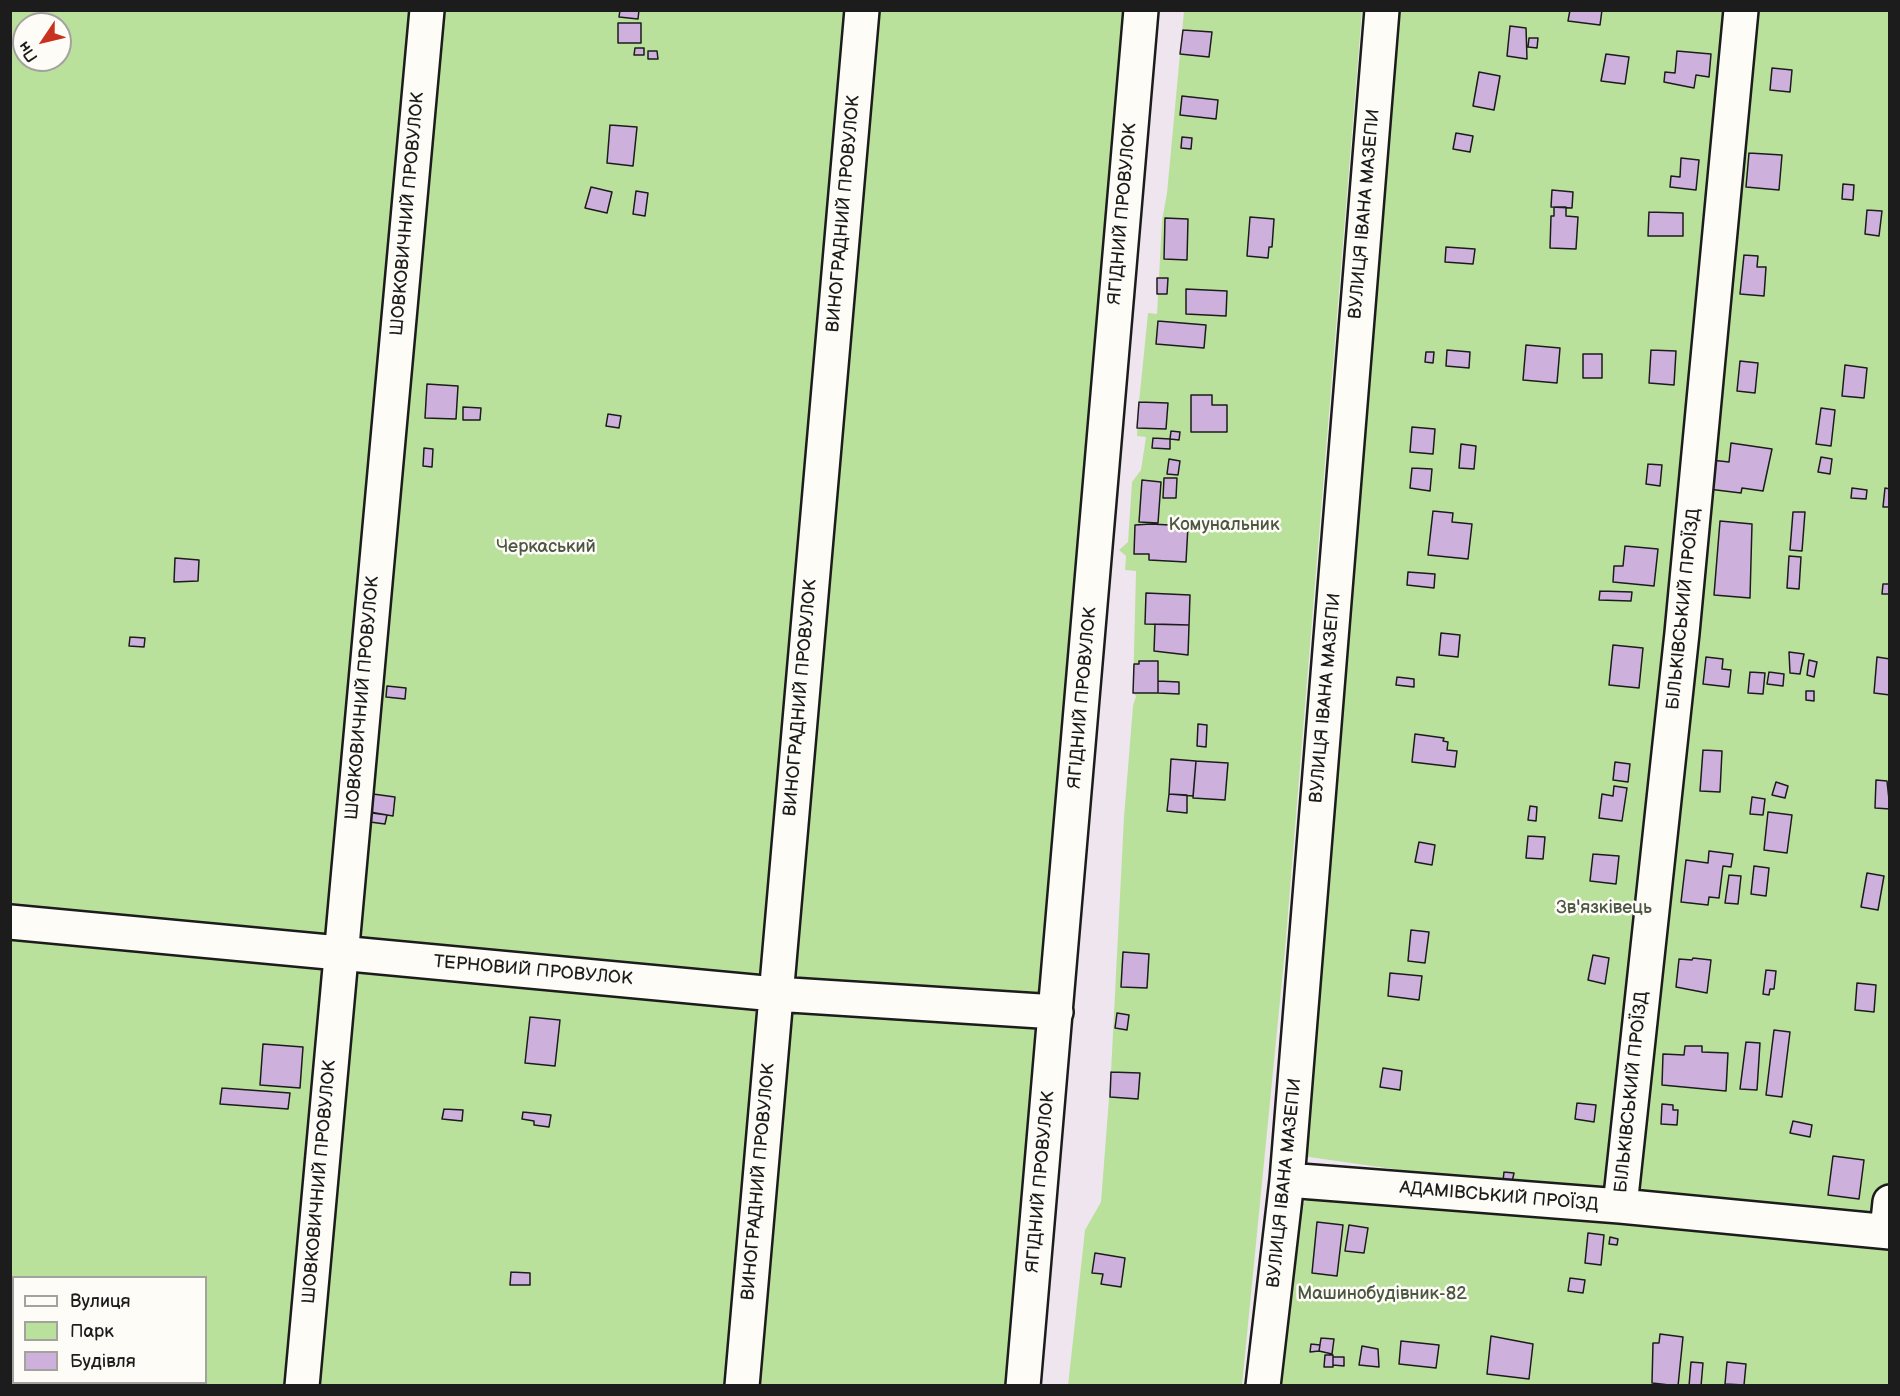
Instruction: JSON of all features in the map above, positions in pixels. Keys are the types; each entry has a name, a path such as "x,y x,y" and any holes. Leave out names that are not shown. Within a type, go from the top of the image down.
{"street":[{"name":"ШОВКОВИЧНИЙ ПРОВУЛОК","path":"302,1386 427,10"},
{"name":"ВИНОГРАДНИЙ ПРОВУЛОК","path":"742,1386 862,10"},
{"name":"ЯГІДНИЙ ПРОВУЛОК","path":"1023,1386 1140,10"},
{"name":"ВУЛИЦЯ ІВАНА МАЗЕПИ","path":"1263,1386 1287,1180 1382,10"},
{"name":"БІЛЬКІВСЬКИЙ ПРОЇЗД","path":"1620,1206 1682,633 1741,10"},
{"name":"ТЕРНОВИЙ ПРОВУЛОК","path":"10,922 775,994 1056,1012"},
{"name":"АДАМІВСЬКИЙ ПРОЇЗД","path":"1287,1180 1620,1206 1889,1222"}],"green space":[{"name":"Черкаський","path":"10,11 1129,11 1013,1385 11,1385"},
{"name":"Комунальник","path":"1184,11 1362,11 1285,950 1242,1385 1068,1386 1085,1230 1101,1202 1111,1072 1124,817 1133,706 1136,696 1133,693 1136,571 1125,570 1126,556 1119,550 1128,542 1132,482 1141,470 1146,437 1137,436 1139,402 1148,313 1157,314 1162,221 1167,193"},
{"name":"Зв'язківець","path":"1396,11 1889,11 1889,1222 1491,1183 1302,1156"},
{"name":"Машинобудівник-82","path":"1316,1195 1889,1246 1889,1385 1278,1386 1299,1205"}],"building":[{"path":"620,10 639,10 638,19 619,17"},
{"path":"1570,10 1602,10 1600,25 1568,21"},
{"path":"618,23 641,23 641,43 618,43"},
{"path":"1510,26 1526,28 1527,59 1507,56"},
{"path":"1183,30 1212,32 1209,57 1180,54"},
{"path":"1529,38 1538,38 1537,48 1528,47"},
{"path":"635,48 644,48 644,55 634,55"},
{"path":"648,51 657,51 658,59 648,59"},
{"path":"1677,51 1711,54 1709,77 1696,75 1694,88 1664,82 1665,72 1675,73"},
{"path":"1606,54 1629,57 1625,84 1601,81"},
{"path":"1772,68 1792,70 1790,92 1770,90"},
{"path":"1479,72 1500,76 1494,110 1473,106"},
{"path":"1182,96 1218,100 1216,119 1180,115"},
{"path":"610,125 637,127 633,166 607,163"},
{"path":"1456,133 1473,136 1470,152 1453,149"},
{"path":"1182,137 1192,138 1191,149 1181,148"},
{"path":"1749,153 1782,155 1779,190 1746,187"},
{"path":"1681,158 1699,160 1696,190 1670,187 1671,176 1680,177"},
{"path":"1843,184 1854,185 1853,200 1842,199"},
{"path":"591,187 612,192 607,213 585,208"},
{"path":"1552,190 1573,192 1572,208 1551,207"},
{"path":"636,191 648,193 645,216 633,214"},
{"path":"1554,207 1566,207 1566,216 1578,217 1576,249 1550,248 1551,216 1554,216"},
{"path":"1867,210 1882,211 1879,236 1865,234"},
{"path":"1649,212 1683,213 1683,236 1648,236"},
{"path":"1250,217 1274,219 1272,247 1269,247 1268,258 1247,256"},
{"path":"1165,218 1188,219 1187,260 1164,259"},
{"path":"1446,247 1475,249 1473,264 1445,262"},
{"path":"1744,255 1758,256 1757,267 1766,267 1764,296 1740,294"},
{"path":"1157,278 1168,278 1167,294 1157,294"},
{"path":"1186,289 1227,291 1226,316 1186,314"},
{"path":"1158,321 1206,325 1204,348 1156,344"},
{"path":"1526,345 1560,348 1557,383 1523,380"},
{"path":"1447,350 1470,352 1469,368 1446,366"},
{"path":"1651,350 1676,351 1674,385 1649,383"},
{"path":"1426,352 1434,352 1433,363 1425,362"},
{"path":"1583,354 1602,354 1602,378 1583,378"},
{"path":"1740,361 1758,363 1755,393 1737,391"},
{"path":"1845,365 1867,368 1864,398 1842,396"},
{"path":"427,384 458,386 456,419 425,418"},
{"path":"1191,395 1212,395 1212,405 1227,405 1227,432 1191,432"},
{"path":"1139,402 1168,403 1166,429 1137,428"},
{"path":"463,407 481,408 480,420 463,420"},
{"path":"1821,408 1835,410 1831,446 1816,444"},
{"path":"608,414 621,416 619,428 606,426"},
{"path":"1412,427 1435,429 1433,454 1410,452"},
{"path":"1171,431 1180,432 1179,440 1170,439"},
{"path":"1153,438 1170,439 1170,449 1152,448"},
{"path":"1731,443 1772,449 1763,491 1742,488 1741,493 1708,489 1711,460 1729,462"},
{"path":"1461,444 1476,446 1474,469 1459,468"},
{"path":"424,448 433,449 432,467 423,466"},
{"path":"1821,457 1832,459 1830,474 1818,472"},
{"path":"1169,459 1180,461 1178,475 1167,474"},
{"path":"1648,464 1662,465 1660,486 1646,484"},
{"path":"1412,468 1432,469 1430,491 1410,488"},
{"path":"1164,478 1177,478 1176,498 1163,498"},
{"path":"1142,480 1161,482 1158,523 1139,522"},
{"path":"1852,488 1867,490 1866,499 1851,498"},
{"path":"1885,488 1890,489 1890,507 1883,507"},
{"path":"1433,511 1453,513 1452,522 1472,524 1468,559 1428,555"},
{"path":"1793,512 1805,512 1802,551 1790,550"},
{"path":"1720,521 1752,524 1750,598 1714,595"},
{"path":"1135,525 1188,526 1186,562 1149,560 1149,554 1134,554"},
{"path":"1625,546 1658,549 1654,586 1613,582 1614,566 1623,566"},
{"path":"1789,556 1801,557 1799,589 1787,588"},
{"path":"175,558 199,560 198,581 174,582"},
{"path":"1408,572 1435,574 1434,588 1407,585"},
{"path":"1883,584 1890,584 1890,594 1882,594"},
{"path":"1600,591 1632,592 1631,601 1599,600"},
{"path":"1146,593 1190,595 1189,625 1145,624"},
{"path":"1155,624 1189,625 1188,655 1154,651"},
{"path":"1441,633 1460,635 1458,657 1439,655"},
{"path":"130,637 145,638 144,647 129,646"},
{"path":"1613,645 1643,648 1639,688 1609,685"},
{"path":"1789,652 1804,654 1800,674 1790,673"},
{"path":"1706,657 1723,659 1722,669 1731,670 1729,687 1703,684"},
{"path":"1877,657 1890,659 1890,695 1874,693"},
{"path":"1809,660 1817,662 1814,677 1807,675"},
{"path":"1139,661 1158,661 1158,693 1133,693 1134,664 1139,664"},
{"path":"1750,672 1765,673 1763,694 1748,693"},
{"path":"1769,672 1784,674 1783,686 1767,684"},
{"path":"1397,677 1414,679 1414,687 1396,685"},
{"path":"1158,681 1179,682 1179,694 1158,693"},
{"path":"387,686 406,688 405,699 386,697"},
{"path":"1806,691 1814,691 1814,701 1806,700"},
{"path":"1198,724 1207,725 1206,747 1197,746"},
{"path":"1415,734 1444,738 1443,741 1448,742 1447,750 1457,751 1455,767 1412,762"},
{"path":"1703,750 1722,751 1720,792 1700,791"},
{"path":"1171,759 1196,761 1193,796 1169,794"},
{"path":"1196,761 1228,763 1225,800 1193,798"},
{"path":"1615,762 1630,764 1628,782 1613,780"},
{"path":"1876,780 1887,781 1890,809 1875,808"},
{"path":"1776,782 1788,786 1785,798 1772,795"},
{"path":"1614,786 1627,788 1622,821 1599,818 1602,794 1613,796"},
{"path":"373,794 395,797 393,816 370,812"},
{"path":"1169,794 1187,795 1187,813 1167,811"},
{"path":"1752,797 1765,799 1763,815 1750,814"},
{"path":"1530,806 1537,807 1536,821 1528,820"},
{"path":"1768,812 1792,815 1787,853 1764,850"},
{"path":"372,813 387,815 385,824 370,822"},
{"path":"1528,836 1545,837 1543,859 1526,858"},
{"path":"1419,842 1435,845 1432,865 1415,862"},
{"path":"1709,851 1733,854 1731,867 1723,866 1719,898 1709,897 1708,905 1681,902 1686,860 1708,863"},
{"path":"1593,854 1619,856 1616,884 1590,881"},
{"path":"1754,866 1769,868 1766,896 1751,894"},
{"path":"1867,873 1884,876 1878,910 1861,907"},
{"path":"1729,875 1741,876 1738,904 1725,903"},
{"path":"1411,930 1429,932 1425,963 1408,961"},
{"path":"1123,952 1149,954 1147,988 1121,987"},
{"path":"1593,955 1609,958 1605,984 1588,980"},
{"path":"1693,958 1711,960 1707,993 1676,987 1679,959 1692,960"},
{"path":"1766,970 1776,971 1774,989 1770,989 1769,995 1763,994"},
{"path":"1390,973 1422,976 1419,1000 1388,996"},
{"path":"1857,983 1876,985 1874,1012 1855,1010"},
{"path":"1117,1013 1129,1015 1127,1030 1115,1028"},
{"path":"530,1017 560,1020 555,1066 525,1063"},
{"path":"1774,1030 1790,1032 1782,1097 1766,1095"},
{"path":"1746,1042 1760,1043 1757,1090 1740,1089"},
{"path":"263,1044 303,1047 300,1088 260,1085"},
{"path":"1685,1046 1702,1046 1702,1052 1728,1053 1726,1091 1662,1085 1663,1054 1684,1055"},
{"path":"1383,1068 1402,1071 1400,1090 1380,1087"},
{"path":"1111,1072 1140,1073 1138,1099 1110,1097"},
{"path":"222,1088 290,1093 288,1109 220,1104"},
{"path":"1577,1103 1596,1105 1594,1122 1575,1119"},
{"path":"1662,1104 1673,1105 1673,1110 1678,1110 1677,1125 1661,1124"},
{"path":"444,1109 463,1110 462,1121 442,1119"},
{"path":"523,1112 551,1115 549,1127 534,1125 534,1121 522,1119"},
{"path":"1793,1121 1812,1125 1810,1137 1790,1133"},
{"path":"1833,1156 1864,1160 1859,1199 1828,1195"},
{"path":"1504,1172 1514,1173 1512,1182 1503,1181"},
{"path":"1317,1222 1343,1225 1337,1276 1312,1273"},
{"path":"1349,1225 1368,1228 1364,1253 1345,1251"},
{"path":"1588,1233 1604,1235 1601,1265 1585,1263"},
{"path":"1610,1237 1618,1239 1617,1245 1609,1244"},
{"path":"1095,1253 1125,1258 1121,1287 1101,1284 1103,1274 1092,1273"},
{"path":"511,1272 530,1273 530,1285 510,1285"},
{"path":"1570,1278 1585,1280 1583,1293 1568,1291"},
{"path":"1660,1334 1683,1337 1678,1386 1652,1383 1653,1343 1659,1343"},
{"path":"1491,1336 1533,1344 1529,1379 1487,1374"},
{"path":"1321,1338 1334,1339 1332,1354 1319,1351"},
{"path":"1401,1341 1439,1345 1436,1368 1399,1364"},
{"path":"1311,1344 1320,1345 1319,1351 1310,1352"},
{"path":"1362,1346 1378,1349 1379,1367 1359,1365"},
{"path":"1325,1355 1333,1355 1333,1367 1324,1367"},
{"path":"1333,1357 1344,1357 1344,1366 1333,1365"},
{"path":"1691,1362 1703,1363 1701,1386 1689,1386"},
{"path":"1727,1362 1746,1364 1744,1385 1725,1384"}]}
